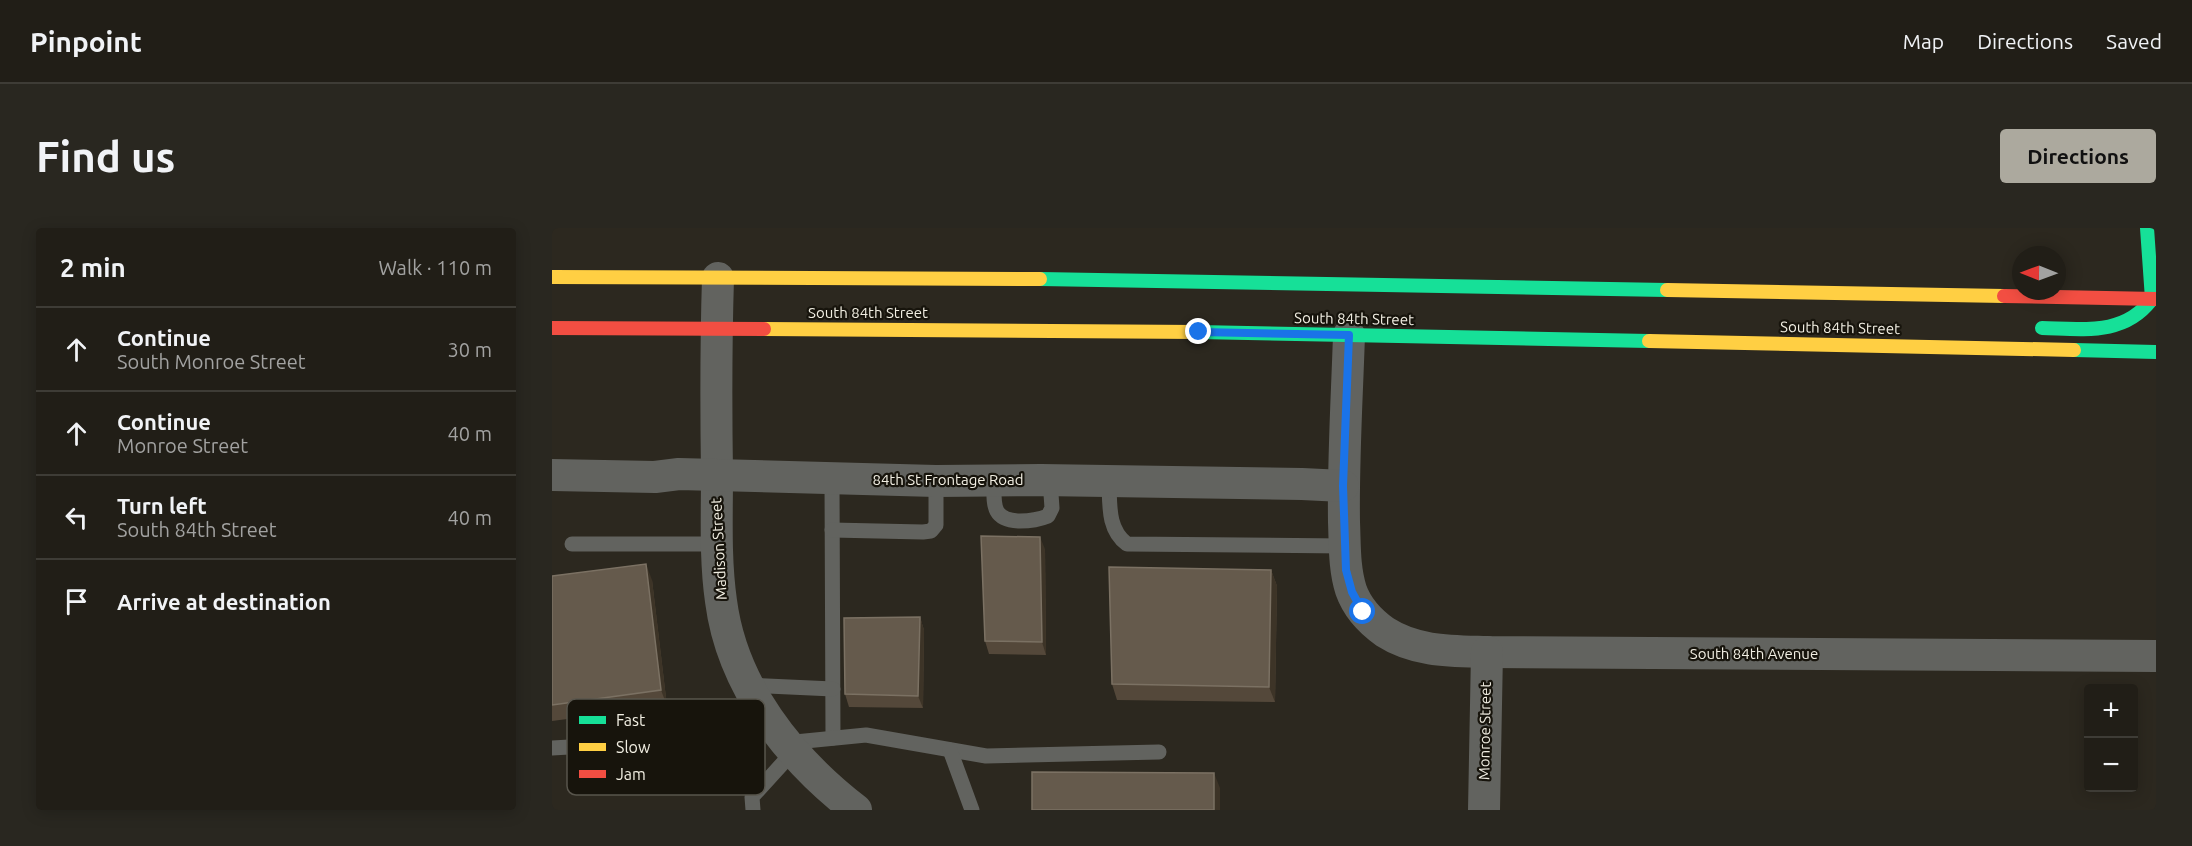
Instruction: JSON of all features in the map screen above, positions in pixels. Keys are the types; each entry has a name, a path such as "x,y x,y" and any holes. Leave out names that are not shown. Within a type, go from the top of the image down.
{"main road":[{"path":"2033,327 2111,327 2128,322 2147,308 2154,299 2147,228"},
{"path":"552,277 1088,279 2154,299"},
{"name":"South 84th Street","path":"552,328 1349,335 2156,352"},
{"path":"1851,345 1892,333"}],"street":[{"name":"Madison Street","path":"718,278 717,544 721,603 732,649 756,699"},
{"path":"1345,546 1343,486 1349,335"},
{"name":"84th St Frontage Road","path":"552,475 656,477 679,474 717,474 936,481 1050,480 1343,486"},
{"name":"South 84th Avenue","path":"1345,546 1346,570 1352,592 1363,612 1384,632 1421,648 1487,652 2156,656"},
{"name":"Monroe Street","path":"1484,810 1487,652"},
{"name":"Madison Street","path":"765,714 803,765 832,792 856,810"}],"lane":[{"path":"832,479 833,738"},
{"path":"993,481 994,506 999,515 1006,520 1036,521 1048,516 1052,508 1050,480"},
{"path":"832,530 931,531 936,525 936,481"},
{"path":"1109,481 1110,517 1117,537 1127,544 1345,546"},
{"path":"572,544 717,544"},
{"path":"748,685 833,689"},
{"path":"765,779 789,747 833,738 866,735 986,756 1159,752"},
{"path":"552,748 567,747"},
{"path":"950,750 972,810"},
{"path":"753,795 753,810"}],"building":[{"path":"981,536 1040,537 1042,642 985,641"},
{"path":"646,564 661,690 596,699 567,699 567,703 552,705 552,576"},
{"path":"1109,567 1271,570 1269,687 1112,684"},
{"path":"920,617 918,696 845,694 844,618"},
{"path":"1032,772 1214,773 1214,810 1032,810"}],"traffic: fast":[{"path":"2147,228 2152,299"},
{"path":"1040,279 1667,290"},
{"path":"2042,328 2088,329 2116,325 2141,311 2152,299"},
{"path":"1198,332 1649,341"},
{"path":"2074,350 2156,352"}],"traffic: slow":[{"path":"552,277 1040,279"},
{"path":"1667,290 2004,296"},
{"path":"764,329 1198,332"},
{"path":"1649,341 2074,350"}],"traffic: jam":[{"path":"2004,296 2156,299"},
{"path":"552,328 764,329"}],"route":[{"path":"1199,332 1349,335 1343,486 1346,570 1352,592 1363,612"}]}
